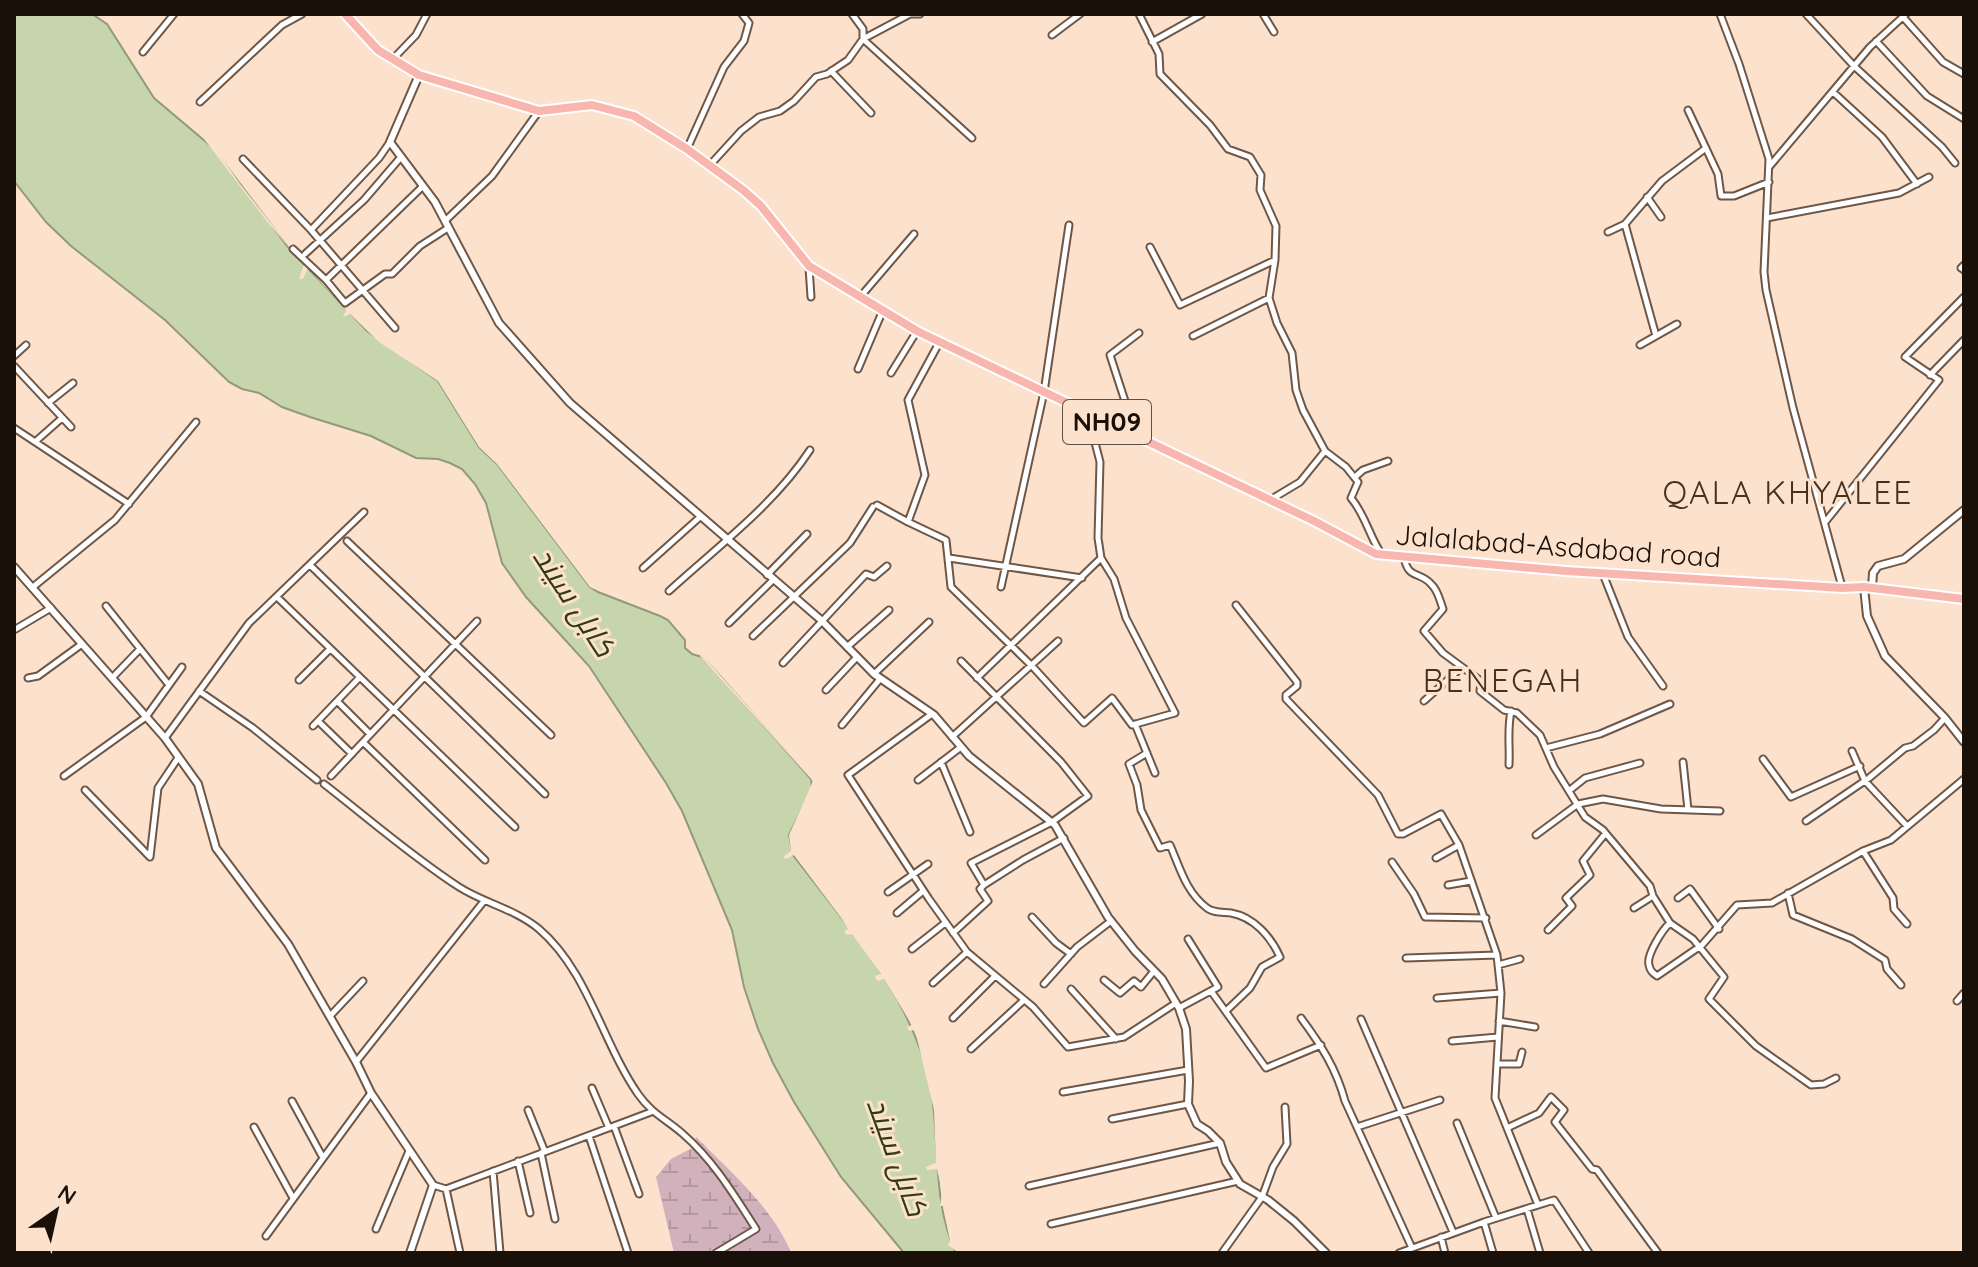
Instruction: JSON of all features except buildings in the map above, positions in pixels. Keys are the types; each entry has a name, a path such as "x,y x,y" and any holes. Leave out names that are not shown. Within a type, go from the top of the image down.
{"main road":[{"name":"Jalalabad-Asdabad road","path":"345,14 391,61 419,75 539,111 562,107 607,107 634,116 687,149 761,206 809,266 917,331 1376,554 1603,574 1868,587 1964,599"}],"street":[{"path":"143,52 174,14"},
{"path":"200,102 282,25 302,14"},
{"path":"391,61 416,35 427,14"},
{"path":"687,149 724,67 744,41 749,23 742,14"},
{"path":"852,14 863,29 863,39 972,138"},
{"path":"708,167 741,131 759,117 780,111 794,101 816,77 848,60 863,39 910,14 920,14"},
{"path":"1052,35 1080,14"},
{"path":"1139,14 1159,54 1160,74 1210,125 1228,149 1250,157 1261,175 1260,190 1276,226 1269,298 1292,353 1292,374 1303,410 1325,451 1355,477 1359,485 1351,498 1366,518 1373,541 1382,555"},
{"path":"1152,42 1202,14"},
{"path":"1263,14 1274,32"},
{"path":"1720,14 1769,159 1764,272 1771,317 1842,588"},
{"path":"1806,14 1854,66 1942,147 1955,163"},
{"path":"1769,167 1876,41 1904,16 1943,62 1964,74"},
{"path":"1876,41 1927,96 1964,119"},
{"path":"831,71 871,113"},
{"path":"311,230 379,158 390,142 419,75"},
{"path":"1833,92 1882,137 1917,184"},
{"path":"1688,110 1718,174 1723,197 1769,182"},
{"path":"293,249 345,303 385,274 392,274 446,224 492,176 539,111"},
{"path":"390,142 423,186 446,224 499,323 570,403 821,620 877,677 932,714 961,747 1052,822 1111,921 1154,971 1178,1005 1186,1029 1188,1104 1197,1124 1220,1143 1226,1162 1238,1181 1294,1221 1326,1253"},
{"path":"1608,232 1625,224 1670,175 1706,148"},
{"path":"305,254 364,200 401,157"},
{"path":"243,159 321,241 395,328"},
{"path":"1767,218 1899,193 1929,177"},
{"path":"326,280 423,186"},
{"path":"1647,197 1661,217"},
{"path":"1625,224 1656,336"},
{"path":"1001,587 1044,392 1069,225"},
{"path":"861,296 914,234"},
{"path":"1150,247 1180,305 1275,260"},
{"path":"809,266 811,297"},
{"path":"1825,521 1939,380 1905,357 1964,297"},
{"path":"1193,336 1269,298"},
{"path":"858,369 883,309"},
{"path":"1640,345 1677,324"},
{"path":"891,373 917,331"},
{"path":"1136,436 1110,354 1139,333"},
{"path":"1930,375 1964,340"},
{"path":"908,522 925,475 908,400 939,343"},
{"path":"14,356 26,345"},
{"path":"14,366 71,427"},
{"path":"48,403 73,383"},
{"path":"792,596 753,636 842,543 850,543 875,506 946,540 951,587 1032,666 1084,723 1112,698 1132,725 1175,713 1131,628 1114,579 1101,558 1098,538 1100,462 1090,423 1091,415"},
{"path":"36,442 62,418"},
{"path":"33,587 115,520 196,422"},
{"path":"14,428 129,504"},
{"path":"669,591 792,476 810,450"},
{"path":"1269,501 1300,482 1325,451"},
{"path":"1355,477 1363,470 1388,461"},
{"path":"1964,510 1904,559 1878,566 1868,587 1867,616 1885,656 1964,742"},
{"path":"165,738 249,623 364,512"},
{"path":"643,568 700,517"},
{"path":"729,623 807,534"},
{"path":"347,541 551,735"},
{"path":"1404,557 1407,569 1427,579 1435,587 1443,609 1424,631 1443,653 1481,681 1479,691 1504,710 1517,713 1540,735 1554,767 1589,821 1605,834 1650,886 1670,923 1700,946 1724,977 1709,998 1756,1046 1811,1085 1824,1084 1836,1078"},
{"path":"949,558 1082,578"},
{"path":"977,678 1101,558"},
{"path":"310,565 545,794"},
{"path":"783,663 866,574 873,578 887,566"},
{"path":"14,567 17,576 33,587 165,738 198,784 216,848 288,944 371,1093 433,1185 446,1189 651,1112"},
{"path":"1603,574 1628,637 1663,686"},
{"path":"277,597 515,827"},
{"path":"1236,605 1297,682 1286,699 1378,795 1398,834 1441,814 1459,845 1497,955 1501,993 1495,1098 1538,1205"},
{"path":"106,606 169,685"},
{"path":"14,630 51,608"},
{"path":"847,647 889,610"},
{"path":"331,776 477,621"},
{"path":"842,725 877,677 929,622"},
{"path":"952,737 1058,641"},
{"path":"28,678 38,676 82,644"},
{"path":"299,680 330,649"},
{"path":"112,678 139,650"},
{"path":"826,690 857,657"},
{"path":"961,661 1061,762 1088,796 1052,822 971,863 984,885"},
{"path":"64,776 146,717 182,667"},
{"path":"1424,701 1461,668"},
{"path":"352,754 316,724 360,677"},
{"path":"199,691 253,728 424,863 484,901 527,920 565,958 636,1091 651,1112 682,1133 722,1174 756,1229 716,1253"},
{"path":"337,701 370,734"},
{"path":"1546,748 1600,734 1670,704"},
{"path":"1509,765 1507,732 1511,711"},
{"path":"932,714 848,775 923,891 967,952 1024,1000 1068,1047 1124,1037 1178,1005 1218,987 1188,939"},
{"path":"1806,821 1865,781 1905,748 1913,746 1945,718"},
{"path":"1135,724 1155,773"},
{"path":"363,742 485,860"},
{"path":"918,780 961,747"},
{"path":"1852,751 1865,781 1907,826"},
{"path":"1147,753 1129,764 1137,785 1141,810 1160,848 1170,845 1188,888 1210,911 1235,913 1252,922 1272,941 1280,957 1262,967 1250,988 1226,1011"},
{"path":"85,790 150,857 158,788 178,758"},
{"path":"1763,759 1794,797 1860,766"},
{"path":"941,762 970,832"},
{"path":"1683,762 1688,810"},
{"path":"1570,790 1585,778 1640,763"},
{"path":"1670,923 1661,932 1648,960 1649,967 1657,976 1700,946 1719,929 1737,905 1772,903 1863,851 1891,840 1964,779"},
{"path":"1536,835 1578,804 1603,799 1661,809 1720,811"},
{"path":"1548,930 1572,906 1566,898 1590,875 1584,863 1585,857 1605,834"},
{"path":"953,933 988,901 980,889 984,885 1064,838"},
{"path":"1436,858 1459,845"},
{"path":"1863,851 1893,898 1894,909 1907,924"},
{"path":"1392,862 1414,894 1425,917 1486,918"},
{"path":"888,892 928,864"},
{"path":"1448,885 1471,881"},
{"path":"1678,898 1690,889 1719,929"},
{"path":"897,913 923,891"},
{"path":"1788,893 1793,915 1863,946 1885,960 1887,969 1901,985"},
{"path":"1634,908 1653,896"},
{"path":"356,1062 484,901"},
{"path":"1032,917 1071,954"},
{"path":"1044,984 1071,954 1111,921"},
{"path":"912,949 945,923"},
{"path":"933,983 967,952"},
{"path":"1406,958 1497,955"},
{"path":"1498,965 1520,959"},
{"path":"1104,980 1120,993 1134,981 1141,987 1154,971"},
{"path":"953,1018 995,976"},
{"path":"330,1016 363,981"},
{"path":"1071,989 1116,1039"},
{"path":"1211,991 1266,1068 1321,1045"},
{"path":"1437,998 1501,993"},
{"path":"1957,1001 1964,993"},
{"path":"971,1049 1024,1000"},
{"path":"1301,1018 1338,1075 1345,1101 1412,1248"},
{"path":"1361,1019 1453,1232"},
{"path":"1499,1021 1535,1027"},
{"path":"1452,1041 1498,1037"},
{"path":"1497,1064 1519,1064 1522,1052"},
{"path":"1063,1092 1188,1070"},
{"path":"592,1088 612,1127 639,1194"},
{"path":"266,1236 371,1093"},
{"path":"1507,1128 1539,1113 1551,1097 1564,1110 1555,1122 1592,1169 1597,1170 1658,1253"},
{"path":"1357,1127 1440,1100"},
{"path":"292,1101 322,1157"},
{"path":"1112,1119 1188,1104"},
{"path":"1222,1253 1262,1197 1273,1167 1287,1144 1285,1107"},
{"path":"528,1110 543,1152 555,1219"},
{"path":"1457,1123 1496,1218"},
{"path":"254,1127 293,1198"},
{"path":"589,1136 628,1253"},
{"path":"1029,1186 1220,1143"},
{"path":"376,1229 410,1150"},
{"path":"518,1161 530,1213"},
{"path":"493,1171 500,1253"},
{"path":"1051,1224 1238,1181"},
{"path":"410,1253 433,1185"},
{"path":"446,1189 460,1253"},
{"path":"1399,1253 1554,1200 1589,1253"},
{"path":"1527,1209 1540,1253"},
{"path":"1484,1222 1493,1253"},
{"path":"1441,1237 1445,1253"}],"green space":[{"path":"696,1137 762,1206 791,1253 674,1253 656,1177 671,1159 694,1147"}],"water":[{"name":"کابل سيند","path":"14,14 92,14 107,24 154,98 212,147 288,247 367,331 438,381 479,447 497,464 590,587 668,620 685,640 685,648 702,657 811,779 812,788 789,835 793,855 875,963 893,991 921,1052 933,1105 943,1212 956,1253 904,1253 841,1177 794,1102 758,1029 744,987 732,930 682,811 589,666 526,597 502,563 486,503 462,469 438,459 416,458 371,436 282,407 259,393 229,382 165,320 71,246 46,222 14,181"}],"pier":[{"path":"195,127 215,148 288,245 357,317 381,339 442,380 483,445 501,462 596,590 590,587 497,464 479,447 438,381 379,342 350,314 343,317 346,310 308,268 303,279 299,279 304,264 268,223"},
{"path":"701,654 816,782 816,789 793,836 793,845 882,970 920,1032 937,1100 941,1168 950,1228 959,1253 948,1245 950,1241 943,1206 940,1206 942,1192 937,1169 927,1170 926,1167 936,1163 934,1110 916,1034 907,1027 912,1025 884,979 877,981 875,976 881,974 852,934 847,935 844,931 848,929 842,919 794,855 786,859 783,857 791,851 789,835 813,781"}],"district":[{"name":"QALA KHYALEE","path":"1788,493"},
{"name":"BENEGAH","path":"1503,681"}]}
